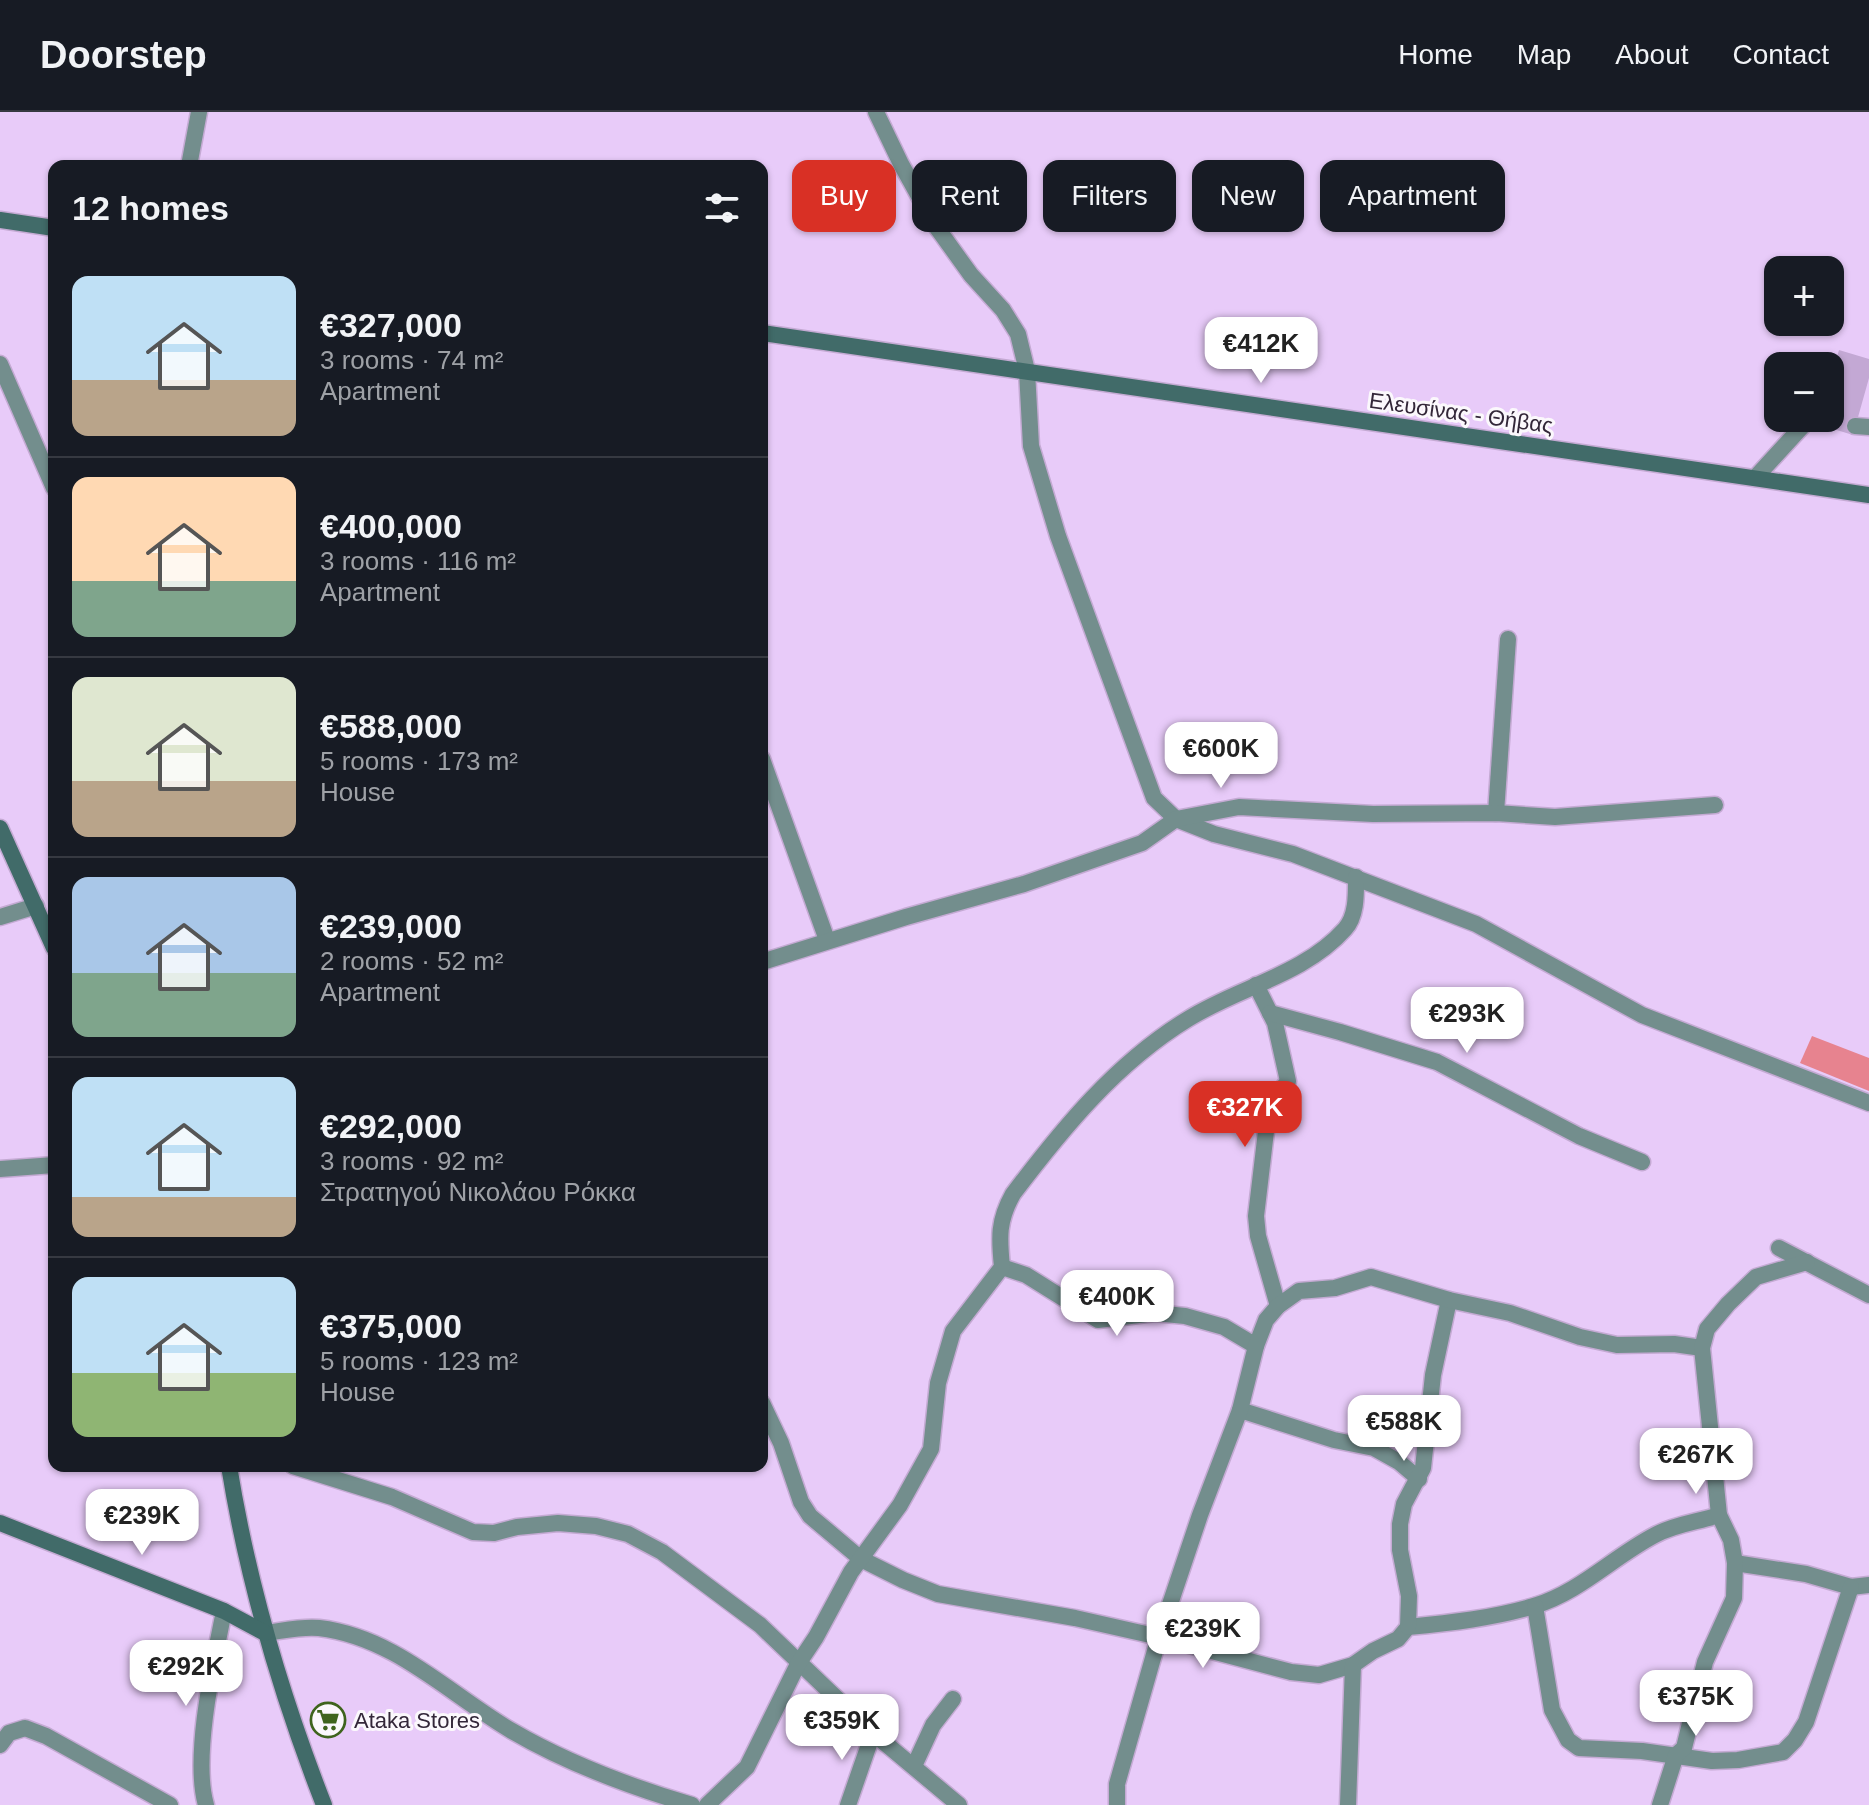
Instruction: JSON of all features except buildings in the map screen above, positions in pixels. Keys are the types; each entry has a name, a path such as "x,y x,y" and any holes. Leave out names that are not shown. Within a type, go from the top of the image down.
{"street":[{"path":"190,160 199,112"},
{"path":"876,112 935,225 971,275 1003,310 1018,334 1027,371 1031,446 1058,536 1154,798 1176,819 1214,834 1293,854 1476,924 1642,1015 1869,1103"},
{"path":"0,220 48,227"},
{"name":"Ελευσίνας - Θήβας","path":"768,334 1869,495"},
{"path":"0,364 48,474"},
{"path":"1755,478 1797,432"},
{"path":"1496,813 1508,639"},
{"path":"768,776 827,940"},
{"path":"768,960 1024,884 1142,843 1176,819 1239,807 1373,814 1496,813 1555,817 1715,805"},
{"path":"0,828 48,934"},
{"path":"707,1805 747,1767 798,1664 861,1559 900,1505 931,1449 938,1383 953,1331 1002,1267 999,1236 1003,1213 1013,1194 1098,1089 1156,1040 1219,1002 1301,964 1348,927 1356,900 1356,877"},
{"path":"0,917 36,906"},
{"path":"1256,985 1270,1013 1288,1081 1269,1106 1256,1216 1258,1236 1278,1306"},
{"path":"1270,1013 1437,1062 1579,1136 1642,1162"},
{"path":"0,1169 48,1165"},
{"path":"1779,1248 1869,1295"},
{"path":"1660,1805 1676,1755 1684,1748 1705,1662 1734,1598 1735,1563 1731,1540 1719,1515 1702,1348 1707,1329 1756,1277 1807,1262"},
{"path":"1002,1267 1026,1275 1098,1320 1155,1313 1185,1316 1224,1327 1256,1346"},
{"path":"1117,1805 1117,1784 1159,1637 1240,1410 1256,1346 1266,1320 1278,1306 1299,1291 1335,1288 1371,1277 1617,1345 1674,1344 1702,1348"},
{"path":"768,1416 801,1502 810,1516 861,1559 903,1580 938,1594 1075,1618 1291,1672 1319,1675 1353,1665 1398,1639 1408,1627 1409,1596 1400,1550 1400,1524 1404,1504 1419,1479 1427,1445 1433,1375 1449,1300"},
{"path":"1240,1410 1334,1440 1374,1448 1399,1462 1419,1479"},
{"path":"230,1472 265,1633 324,1805"},
{"path":"312,1472 392,1497 473,1532 494,1533 558,1523 596,1526 628,1534 662,1552 760,1625 873,1733 959,1805"},
{"path":"1408,1627 1455,1623 1535,1606 1573,1589 1657,1533 1719,1515"},
{"path":"0,1523 224,1611 265,1633 318,1628 354,1636 417,1666 511,1730 563,1757 692,1805"},
{"path":"1735,1563 1806,1574 1851,1587 1869,1585"},
{"path":"1535,1606 1552,1710 1568,1740 1579,1748 1676,1755 1712,1761 1783,1752 1795,1740 1806,1722 1851,1587"},
{"path":"206,1805 203,1770 207,1702 224,1611"},
{"path":"1348,1805 1353,1665"},
{"path":"914,1766 933,1725 953,1699"},
{"path":"3,1734 25,1728 46,1736 170,1805"},
{"path":"848,1805 873,1733"}],"shaded area":[{"path":"1812,1036 1869,1058 1869,1091 1800,1063"}],"place":[{"name":"Ataka Stores","path":"328,1720"}]}
